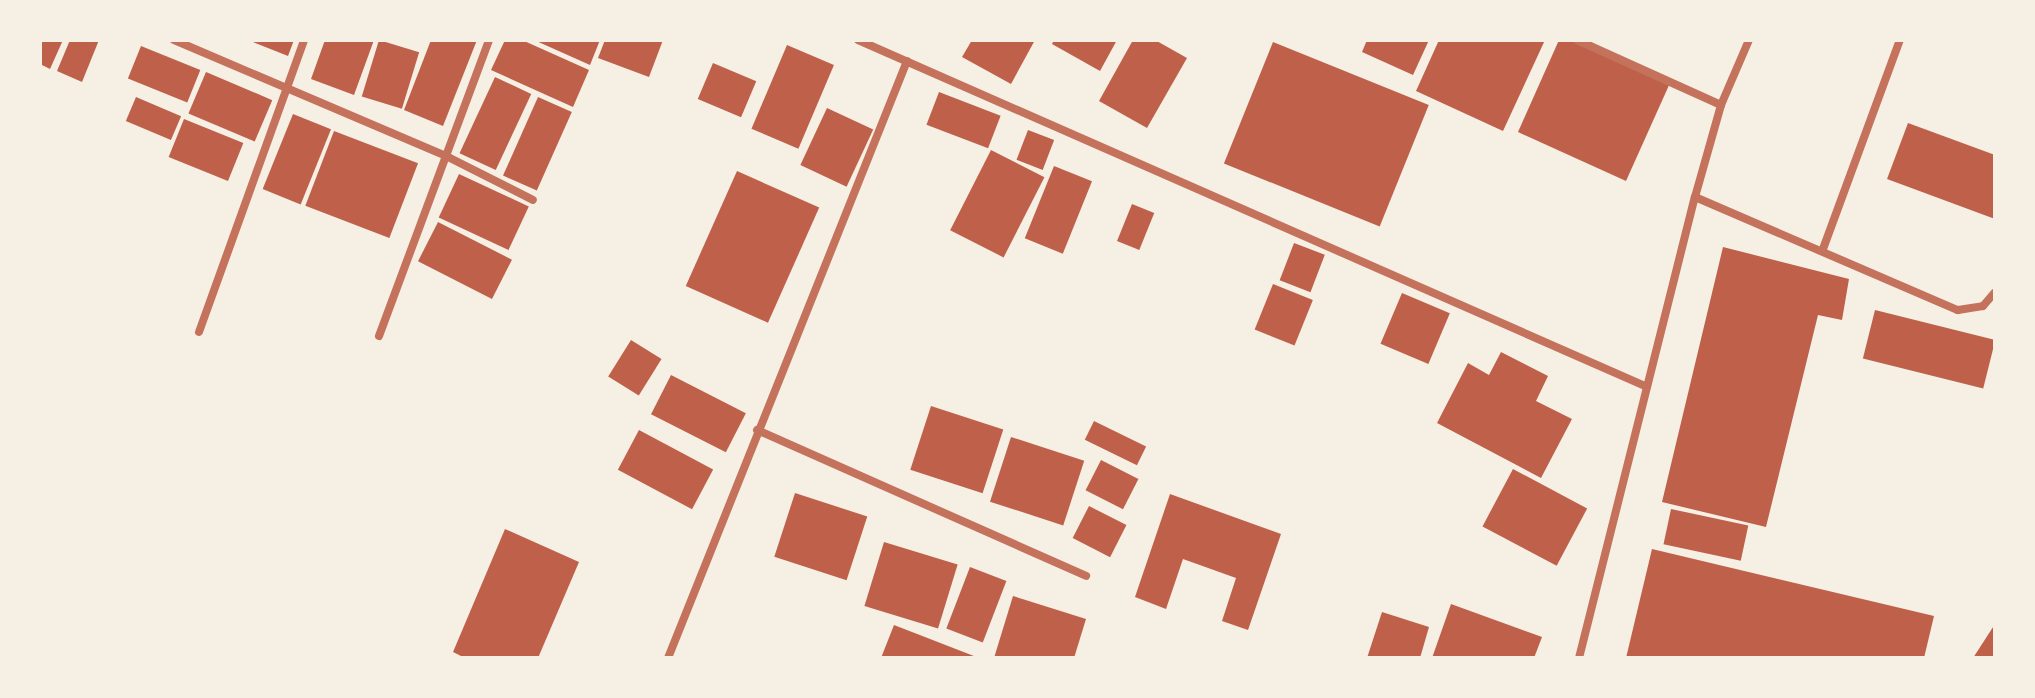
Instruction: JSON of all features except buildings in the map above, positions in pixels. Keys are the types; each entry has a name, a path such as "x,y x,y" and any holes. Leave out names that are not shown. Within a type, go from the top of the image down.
{"street":[{"path":"174,40 286,91 448,157 533,200"},
{"path":"199,332 304,40"},
{"path":"379,336 489,40"},
{"path":"858,40 1645,386"},
{"path":"1577,40 1721,105"},
{"path":"1579,658 1695,197 1721,105 1749,40"},
{"path":"1823,249 1900,40"},
{"path":"668,658 907,61"},
{"path":"1695,197 1823,249 1958,310 1983,306 1995,292"},
{"path":"757,430 1086,576"}]}
